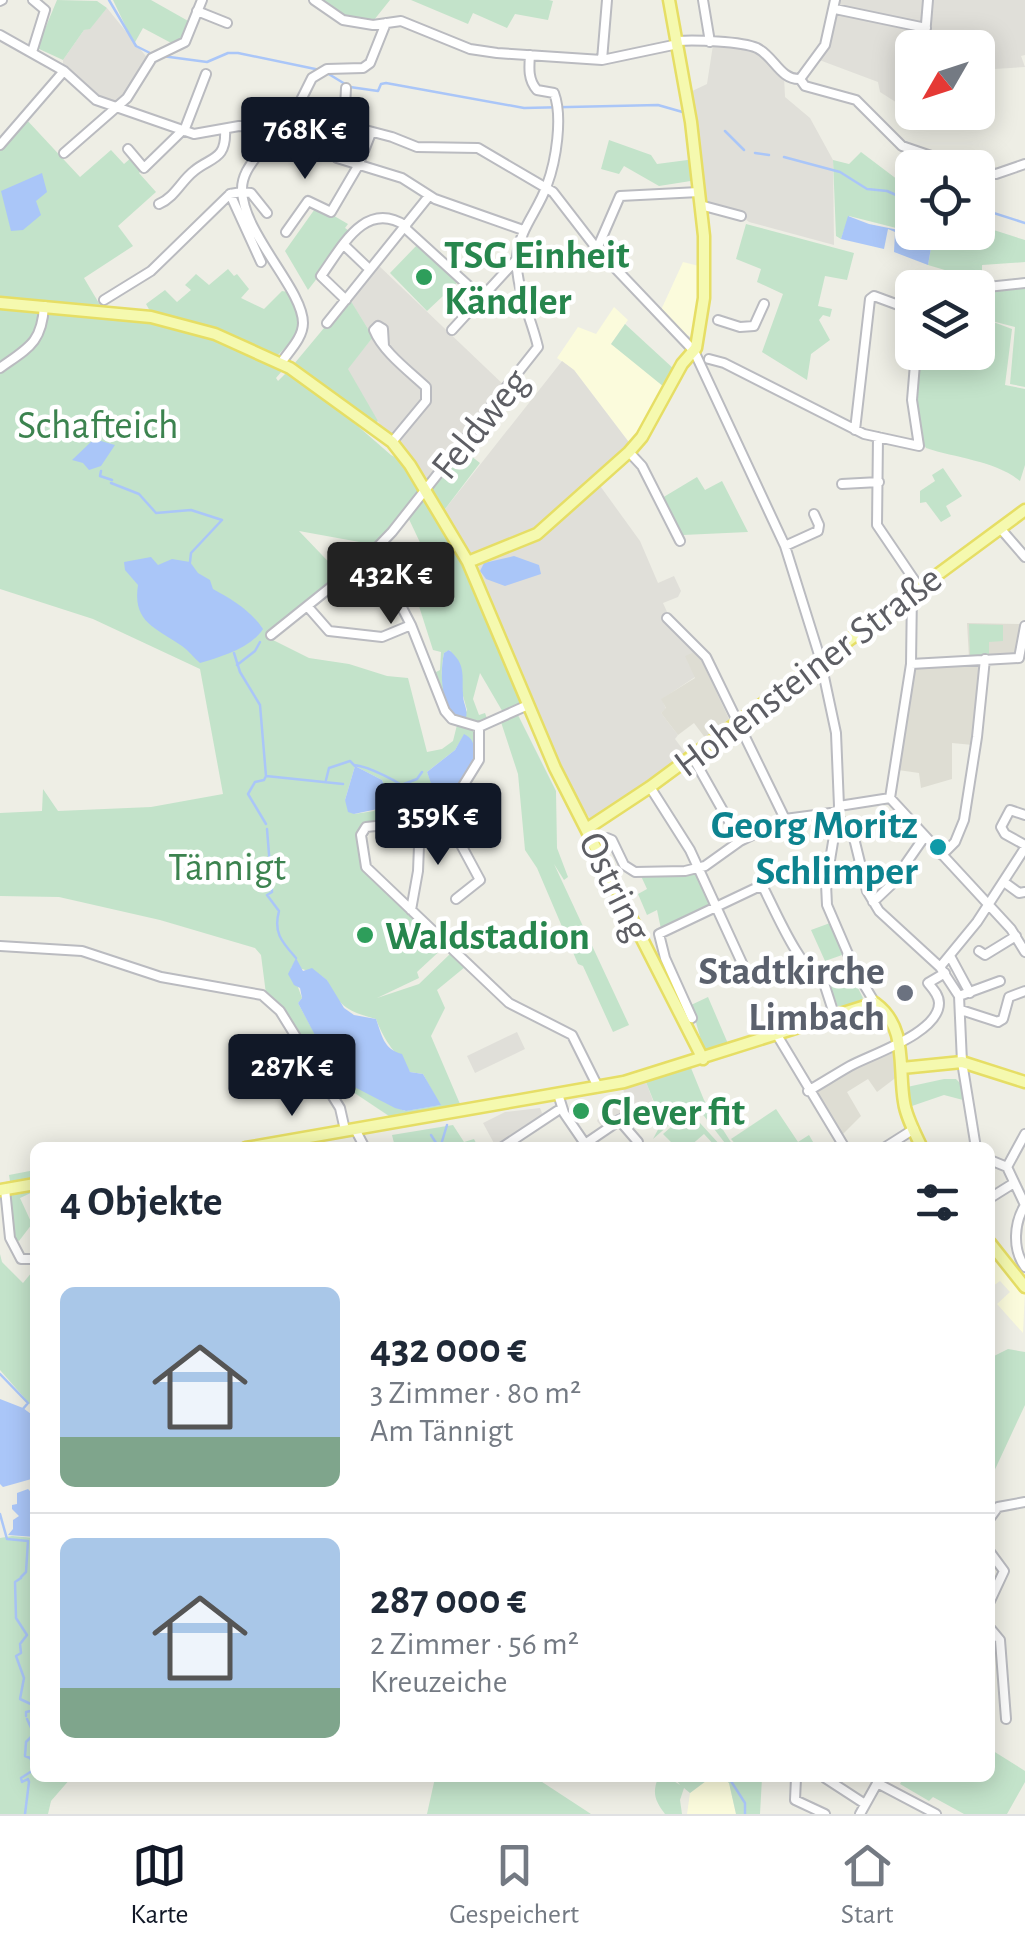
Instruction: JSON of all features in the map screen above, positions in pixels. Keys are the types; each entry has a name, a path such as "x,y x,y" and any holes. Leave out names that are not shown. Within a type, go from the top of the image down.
{"main road":[{"path":"468,562 536,534 629,452 642,437 682,364 694,351 700,329 711,317 690,117 669,0"},
{"name":"Ostring","path":"0,303 151,317 216,334 281,363 392,442 426,490 468,562 556,768 588,828 695,1062"},
{"name":"Hohensteiner Straße","path":"588,828 650,787 1025,510"},
{"path":"281,1142 598,1087 695,1062 874,1003 883,1010 900,1043 904,1107 919,1142"},
{"path":"902,1068 962,1062 1025,1082"},
{"path":"3,1190 30,1185"},
{"path":"995,1249 1025,1287"}],"street":[{"path":"32,52 44,10 33,0"},
{"path":"64,153 116,110 136,88 156,55 185,42 202,0"},
{"path":"314,0 343,20 373,25 395,20 470,48 530,55 602,60 678,42 756,48 790,78 800,79 808,88 856,100 902,146 914,150"},
{"path":"602,60 607,0"},
{"path":"703,0 710,42"},
{"path":"800,79 825,45 835,4 874,18 926,28 928,0"},
{"path":"197,12 227,23"},
{"path":"293,116 308,81 324,71 366,66 386,24"},
{"path":"0,35 64,72 96,100 184,131 208,134 249,125 271,127 293,116 312,116 418,147 478,148 547,187 597,250 694,351 785,546 820,658 836,733 838,812 826,896 855,970 874,1003"},
{"path":"0,50 11,41"},
{"path":"530,55 529,75 533,84 537,90 554,93 558,106 547,187"},
{"path":"0,145 64,72"},
{"path":"128,149 144,168 184,131 206,74"},
{"path":"339,125 346,107 346,88"},
{"path":"261,262 249,225 247,192 250,165 271,127"},
{"path":"159,204 174,194 197,168 213,162 224,145 225,130"},
{"path":"286,232 308,201 331,212 358,166 371,133"},
{"path":"342,142 336,156 402,178 429,196 522,230"},
{"path":"995,174 1025,164"},
{"name":"Feldweg","path":"426,490 538,347 522,303 517,259 522,230 547,187"},
{"path":"104,300 150,271 230,194 247,192"},
{"path":"247,192 266,212"},
{"path":"597,250 620,196 699,192"},
{"path":"230,194 302,316 300,336 281,363"},
{"path":"327,322 429,196"},
{"path":"700,205 741,216"},
{"path":"346,300 321,276 358,226 375,218 398,221 406,227 483,300"},
{"path":"344,245 366,266"},
{"path":"452,330 517,259"},
{"path":"995,286 1025,283"},
{"path":"856,430 870,300 874,296 895,304"},
{"path":"711,317 740,327 754,326 764,304"},
{"path":"0,368 37,340 42,331 44,306"},
{"path":"681,336 694,336 700,329"},
{"path":"384,346 428,393 426,401 392,442"},
{"path":"709,359 856,430 919,446 912,400 914,370"},
{"path":"878,437 878,527 916,589 911,664 890,798"},
{"path":"629,452 648,475 680,541"},
{"path":"842,484 879,482"},
{"path":"271,635 381,546 426,490"},
{"path":"785,546 818,531 814,514"},
{"path":"1000,528 1025,558"},
{"path":"366,558 396,594 445,711 452,718 479,727 528,705"},
{"path":"308,607 329,631 382,637 411,624"},
{"path":"667,618 706,657 785,819"},
{"path":"911,664 1020,658 1025,626"},
{"path":"942,854 955,842 964,820 985,659"},
{"path":"479,727 478,760 445,816 366,827 360,835 367,870 509,1003 572,1036 598,1087"},
{"path":"692,756 740,841"},
{"path":"650,787 699,868 748,974"},
{"path":"607,838 612,840 624,865 634,872 699,868 740,841 785,819 838,812 890,798"},
{"path":"890,798 1016,936 1025,952"},
{"path":"808,1091 929,1024 939,998 928,983 943,970 1025,846 1005,834 1001,827 1010,810 1025,815"},
{"path":"838,812 852,830 873,902 885,918 943,970 959,996 962,1062 975,1142"},
{"path":"445,816 486,891"},
{"path":"411,910 418,871 420,821"},
{"path":"873,902 891,885 925,836"},
{"path":"456,899 480,880"},
{"path":"1004,882 1020,893 1025,892"},
{"path":"692,1018 665,958 659,934 758,887 764,889 800,956 824,980 835,1017"},
{"path":"979,951 984,955 994,952 1016,936"},
{"path":"0,946 82,951 161,977 262,995 274,1004 360,1142"},
{"path":"950,956 970,993"},
{"path":"824,980 855,970"},
{"path":"959,996 1000,981"},
{"path":"962,1010 998,1022 1003,1019 1009,998 1025,991"},
{"path":"777,1035 841,1142"},
{"path":"261,1084 294,1078 315,1066"},
{"path":"558,1094 582,1142"},
{"path":"510,1142 557,1110"},
{"path":"589,1142 622,1118 638,1142"},
{"path":"890,1142 914,1130"},
{"path":"1007,1167 1022,1149 1025,1134"},
{"path":"995,1162 1007,1167 1025,1205 1015,1245 1023,1264"},
{"path":"995,1195 1014,1183"},
{"path":"3,1190 13,1246 21,1259 30,1259"},
{"path":"995,1511 1025,1502"},
{"path":"995,1559 1004,1572 995,1590"},
{"path":"995,1634 1000,1640 1005,1716 995,1713"},
{"path":"796,1782 795,1800 825,1814"},
{"path":"831,1782 866,1804"},
{"path":"860,1814 877,1782"},
{"path":"881,1782 923,1811 936,1814"}],"shaded area":[{"path":"832,0 1025,0 1025,55 1021,56 1025,67 995,69 995,30 895,30 895,102 880,92 878,82 814,58 824,37"},
{"path":"107,8 149,60 115,107 99,99 63,68 63,60 84,30"},
{"path":"713,45 749,49 763,56 784,76 785,97 810,118 833,160 834,245 749,222 737,212 703,205 688,93 707,84"},
{"path":"683,262 703,267 702,296 690,336 661,310"},
{"path":"376,263 507,388 426,487 399,441 383,430 347,369 373,337 348,297"},
{"path":"614,307 628,320 611,344 667,387 631,445 574,370 557,358 578,327 596,334"},
{"path":"562,361 574,370 631,445 536,531 472,555 442,513"},
{"path":"598,483 640,541 658,583 674,576 681,591 678,597 663,603 668,614 663,618 697,651 695,677 662,699 666,709 661,713 687,755 590,819 569,786 477,568 482,562 533,539"},
{"path":"967,623 1023,624 1018,656 969,657"},
{"path":"697,651 730,721 706,739 694,723 678,735 661,713 666,708 661,699 695,678 685,656"},
{"path":"981,664 973,745 952,743 952,779 921,788 919,773 898,770 914,667"},
{"path":"517,1032 525,1049 475,1073 467,1056"},
{"path":"897,1047 898,1076 877,1092 868,1079 847,1092 861,1116 840,1137 813,1093"},
{"path":"646,1082 655,1106 634,1110 604,1130 597,1121 600,1114 626,1101 623,1088"},
{"path":"540,1108 544,1118 508,1142 493,1142 483,1123 505,1112"},
{"path":"995,1253 1025,1291 1023,1333 997,1304 1010,1292 1000,1281 995,1284"},
{"path":"705,1782 728,1782 736,1814 687,1814 690,1793"}],"green space":[{"path":"57,0 97,1 107,8 90,29 84,30 63,60 37,48"},
{"path":"113,0 151,0 190,22 184,41 175,45 143,28 134,44"},
{"path":"317,0 390,0 374,20 352,21"},
{"path":"411,0 553,1 548,20 515,14 507,28 473,13 468,24"},
{"path":"25,118 80,177 111,150 124,164 132,157 143,169 139,173 156,192 118,226 133,246 84,278 100,305 0,300 0,146"},
{"path":"609,140 651,155 657,164 695,159 697,180 659,186 624,166 619,174 601,169"},
{"path":"861,152 895,178 895,228 849,216 841,239 836,236 833,160 849,164"},
{"path":"317,206 348,224 345,228 352,233 308,290 285,251"},
{"path":"746,224 854,253 847,280 825,276 818,306 832,309 830,317 823,315 819,320 830,340 811,354 807,380 762,352 783,294 757,282 761,269 736,259"},
{"path":"995,230 1025,240 1025,262 982,265 982,270 945,270 928,265 931,250 995,250"},
{"name":"TSG Einheit Kändler","path":"418,244 459,281 427,311 390,273"},
{"path":"228,269 249,289 241,298 264,309 282,291 288,292 299,326 278,355 235,336 150,311 146,304 165,290 177,302 191,290 185,285 196,274 209,285"},
{"path":"1025,284 1025,387 1010,384 1015,327 995,322 995,288"},
{"path":"349,298 373,337 348,369 378,421 375,424 294,364"},
{"name":"Tännigt","path":"0,309 111,318 212,339 282,371 278,381 286,373 337,408 391,455 407,463 422,491 376,545 299,531 344,578 271,635 273,640 309,658 408,678 427,752 442,749 453,741 458,721 448,715 430,675 440,670 441,652 433,650 418,603 442,589 407,515 425,495 457,549 524,705 504,714 480,673 473,699 479,715 485,713 488,721 479,727 479,760 445,815 363,829 366,872 444,947 417,972 419,978 377,998 419,984 450,954 465,967 437,990 445,1008 431,1036 460,1104 389,1116 320,1070 276,1002 266,994 261,955 255,948 160,920 59,897 0,896 0,813 42,811 43,789 58,811 151,807 223,794 200,669 93,619 0,589","holes":["450,650 467,710 463,719 444,689 444,653","464,735 474,756 448,800 437,797 427,772 455,750","355,766 382,780 388,795 374,811 354,814 345,800","294,964 323,977 345,1006 376,1019 387,1042 410,1072 423,1074 440,1105 405,1111 335,1077 325,1044 316,1036 298,1003 302,998 291,968"]},
{"path":"995,323 1012,329 1005,385 1025,389 1025,465 1020,481 988,464 926,448 917,427 917,370 995,370"},
{"path":"625,324 675,370 664,387 611,344"},
{"path":"462,449 480,463 442,513 431,488"},
{"path":"943,468 962,496 946,506 951,516 941,522 926,502 920,503 920,491 935,481 932,475"},
{"path":"697,477 705,490 722,481 748,532 683,535 662,498"},
{"path":"969,624 1003,625 1003,641 989,642 989,655 970,656"},
{"path":"517,713 556,791 557,848 568,877 564,880 554,864 629,1025 613,1032 525,850 518,774 500,719"},
{"path":"697,873 713,906 661,929 657,910 647,915 638,894 647,889 641,876"},
{"path":"830,923 845,954 825,961 811,930"},
{"path":"852,976 863,998 859,1004 839,1009 829,985"},
{"path":"708,997 729,1046 705,1054 691,1005"},
{"path":"691,1068 704,1100 731,1142 724,1142 694,1103 653,1139 662,1122 646,1082"},
{"path":"944,1079 960,1083 963,1100 944,1095 909,1107 907,1087"},
{"path":"776,1109 798,1142 734,1142 731,1139"},
{"path":"689,1111 717,1142 711,1142 704,1134 695,1142 671,1142 663,1134"},
{"path":"453,1125 464,1142 394,1142 392,1135"},
{"path":"30,1171 30,1193 20,1198 30,1227 19,1241 10,1238 5,1189 11,1187 9,1175"},
{"path":"0,1254 2,1262 23,1283 30,1274 30,1404 0,1370"},
{"path":"1008,1349 1025,1352 1025,1405 995,1469 995,1356"},
{"path":"0,1538 30,1538 30,1782 68,1782 51,1801 48,1814 0,1814"},
{"path":"995,1752 1025,1771 1025,1782 1007,1814 964,1814 933,1797 929,1801 900,1784 995,1782"},
{"path":"434,1782 542,1782 591,1814 427,1814"},
{"path":"657,1782 680,1785 678,1782 705,1782 690,1793 684,1788 680,1800 682,1814 665,1814 655,1788"},
{"path":"762,1782 760,1814 736,1814 729,1783"}],"water":[{"path":"42,173 47,192 36,201 41,215 23,230 11,231 1,191"},
{"path":"848,216 895,229 888,229 884,249 841,239"},
{"path":"895,232 895,250 931,250 928,265 894,252"},
{"path":"94,439 115,445 101,466 89,470 72,460"},
{"path":"514,556 539,565 541,574 505,586 486,579 480,571 484,563"},
{"name":"Schafteich","path":"151,557 158,565 172,559 190,562 210,580 213,589 241,606 263,629 243,647 200,663 148,623 139,608 138,585 125,570 124,562"},
{"path":"449,650 462,670 466,714 463,719 451,713 443,692 444,653"},
{"path":"464,734 474,748 470,768 445,801 433,789 427,772 455,750"},
{"path":"355,766 382,780 388,795 387,807 348,812 345,800"},
{"path":"296,958 303,971 312,968 327,980 344,1008 354,1015 376,1019 387,1045 402,1054 410,1072 423,1074 441,1105 406,1111 335,1077 322,1053 324,1044 316,1037 298,1003 302,998 300,988 288,974"},
{"path":"0,1399 30,1413 30,1479 3,1487"},
{"path":"30,1491 30,1537 8,1535 13,1520 19,1516 12,1509 17,1504 17,1493"}],"waterway":[{"path":"109,0 136,46 154,55"},
{"path":"162,56 207,62 238,53 320,70"},
{"path":"327,73 350,87 378,91 386,83 524,108 658,105 686,113"},
{"path":"725,131 744,150"},
{"path":"755,153 769,155"},
{"path":"784,157 840,172 867,189 895,195"},
{"path":"995,213 1025,223"},
{"path":"101,471 100,476 112,480"},
{"path":"111,483 139,494 156,513 191,510 222,520 191,553 190,562"},
{"path":"237,665 260,642"},
{"path":"234,653 240,672 260,705 266,776 255,782 248,794 266,824"},
{"path":"326,780 329,768 350,761 355,766"},
{"path":"354,765 384,775 410,792 427,792"},
{"path":"404,784 417,779 422,772"},
{"path":"266,776 343,784"},
{"path":"267,829 272,892 267,895 279,911 280,937 296,958"},
{"path":"442,1142 447,1125"},
{"path":"431,1135 435,1142"},
{"path":"0,1374 28,1403 22,1410"},
{"path":"0,1514 7,1539 28,1541 26,1572 21,1577"},
{"path":"21,1578 15,1582 16,1618 27,1635 20,1644 21,1653 16,1656 24,1678 20,1699 30,1704"},
{"path":"26,1716 30,1711"},
{"path":"27,1719 30,1725"},
{"path":"30,1738 25,1756 30,1758"},
{"path":"25,1814 29,1782 22,1782 21,1778 30,1772"},
{"path":"732,1782 745,1803 745,1814"}],"place":[{"name":"TSG Einheit Kändler","path":"424,277"},
{"name":"Georg Moritz Schlimper","path":"938,847"},
{"name":"Waldstadion","path":"365,935"},
{"name":"Stadtkirche Limbach","path":"905,993"},
{"name":"Clever fit","path":"581,1111"}]}
